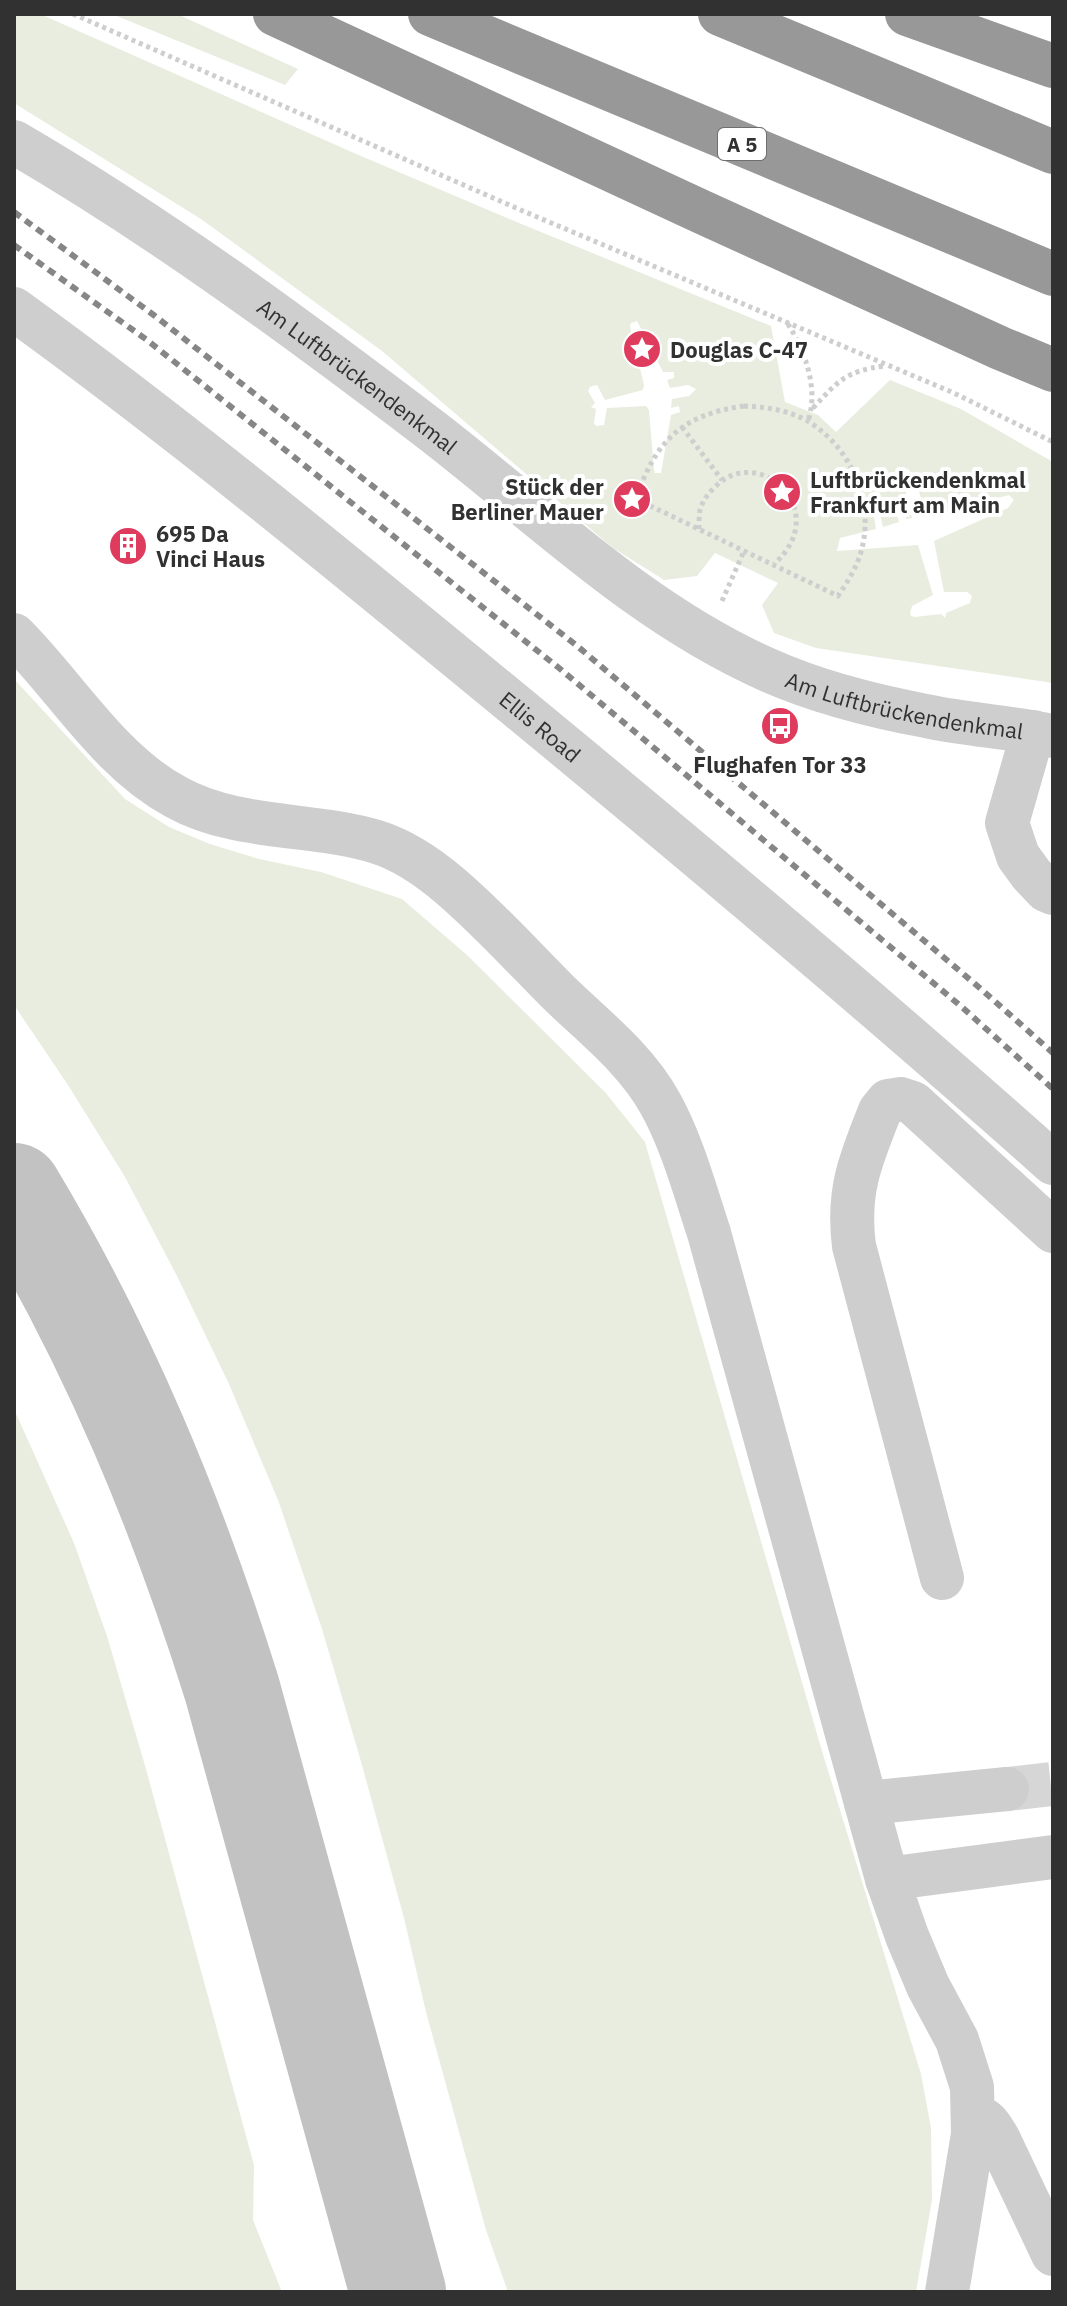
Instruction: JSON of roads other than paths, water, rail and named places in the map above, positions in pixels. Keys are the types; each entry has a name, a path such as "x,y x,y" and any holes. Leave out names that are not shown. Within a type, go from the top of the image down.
{"highway":[{"path":"275,14 1053,370"},
{"name":"A 5","path":"430,14 1053,274"},
{"path":"720,14 1053,152"},
{"path":"907,14 1051,65"},
{"path":"1000,348 1053,380"}],"street":[{"name":"Am Luftbrückendenkmal","path":"14,142 195,257 431,430 632,591 704,639 772,672 859,701 927,717 1043,734"},
{"name":"Ellis Road","path":"14,309 159,416 655,820 912,1037 1053,1163"},
{"path":"14,635 111,745 146,779 177,798 205,810 295,829 349,835 378,843 400,852 449,884 632,1062 660,1103 690,1175 709,1233 887,1879 923,1974 962,2053 972,2087 974,2116 969,2164 947,2292"},
{"path":"1043,734 1007,823 1018,856 1046,890 1053,893"},
{"path":"942,1578 854,1246 850,1218 853,1187 880,1111 888,1101 901,1099 913,1103 1053,1231"},
{"path":"866,1803 1007,1789"},
{"path":"887,1879 1053,1857"},
{"path":"974,2116 989,2124 998,2138 1053,2254"}],"tunnel":[{"path":"1007,1789 1053,1784"}],"railway":[{"path":"14,212 155,316 576,645 1053,1053"},
{"path":"14,245 147,340 559,668 963,1008 1053,1089"}],"place":[{"name":"Douglas C-47","path":"642,349"},
{"name":"Luftbrückendenkmal Frankfurt am Main","path":"782,492"},
{"name":"Stück der Berliner Mauer","path":"632,499"},
{"name":"695 Da Vinci Haus","path":"128,546"},
{"name":"Flughafen Tor 33","path":"780,726"}]}
